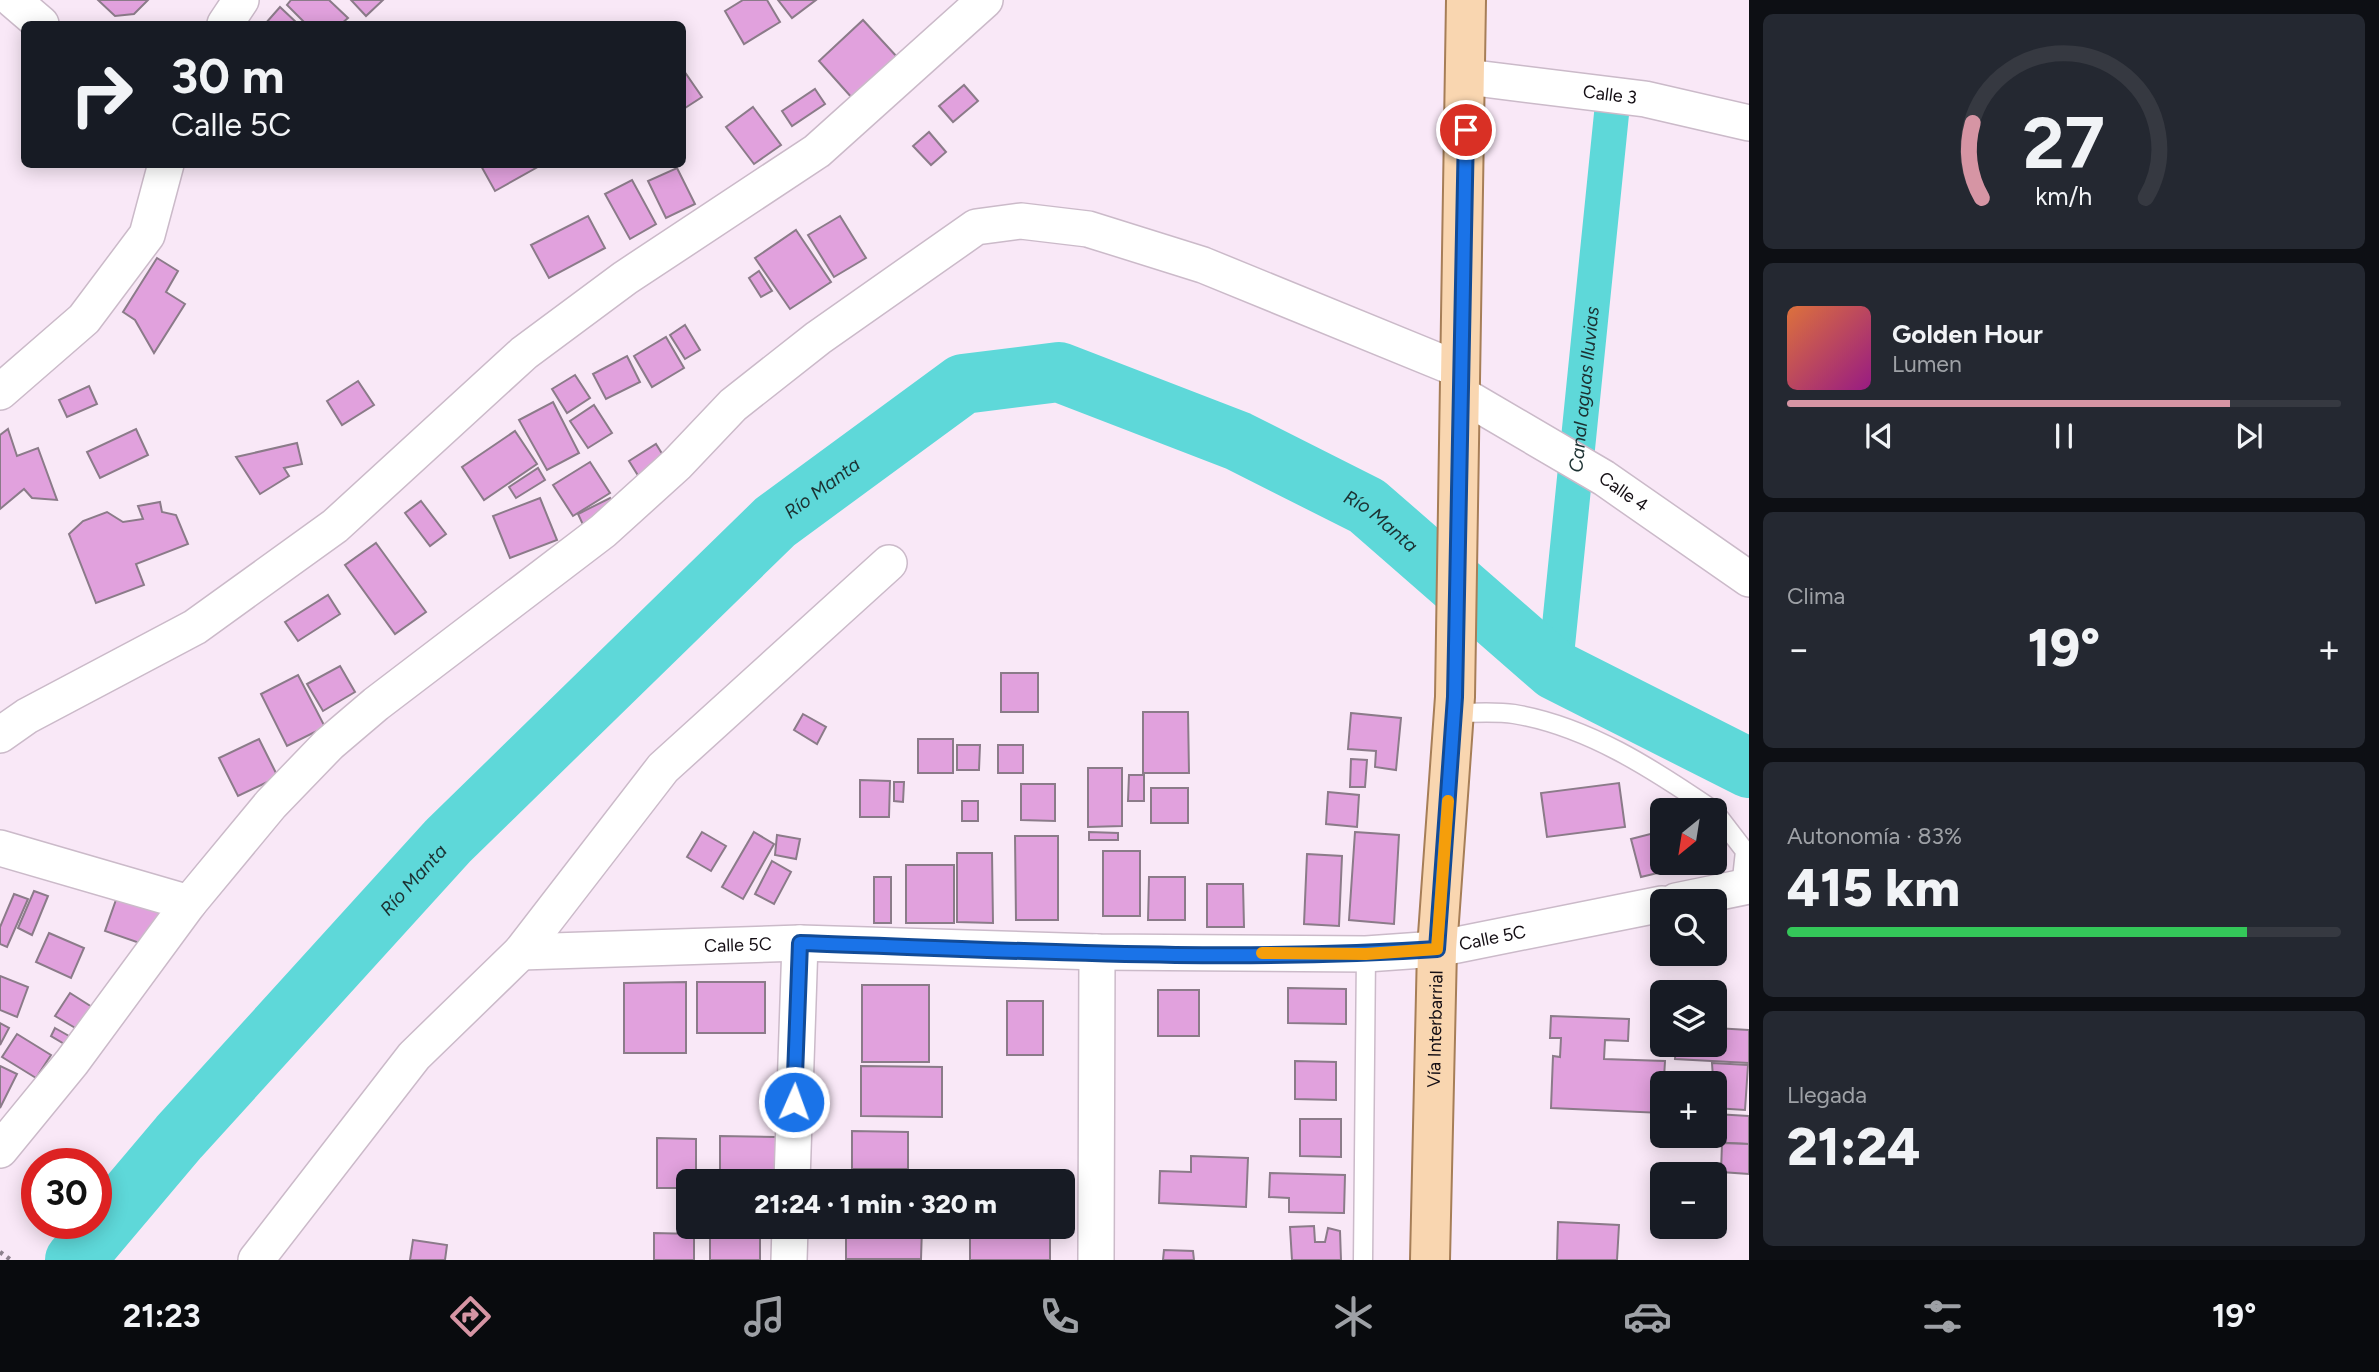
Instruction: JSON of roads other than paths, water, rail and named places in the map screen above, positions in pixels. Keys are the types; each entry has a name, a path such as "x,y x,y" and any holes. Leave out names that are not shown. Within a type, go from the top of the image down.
{"main road":[{"name":"Vía Interbarrial","path":"1430,1260 1437,949 1455,705 1467,77 1466,0"}],"street":[{"path":"13,0 38,21"},
{"path":"227,21 241,0"},
{"path":"0,734 27,716 195,627 335,526 524,353 625,278 817,151 985,0"},
{"name":"Calle 3","path":"1467,77 1645,99 1749,123"},
{"path":"0,392 84,319 147,234 165,168"},
{"name":"Calle 4","path":"0,1150 72,1062 189,903 271,804 329,744 376,704 603,531 677,464 733,405 841,322 976,227 1021,221 1088,229 1203,265 1459,395 1590,470 1749,579"},
{"path":"256,1260 414,1056 521,952 663,768 889,563"},
{"path":"0,848 189,903"},
{"path":"1727,891 1745,887"},
{"name":"Calle 5C","path":"521,952 800,943 1097,952 1366,954 1437,949 1650,906"},
{"path":"792,1169 800,943"},
{"path":"1096,1260 1097,952"},
{"path":"789,1260 790,1239"}],"lane":[{"path":"1455,705 1513,713 1569,729 1652,769 1695,798"},
{"path":"1727,828 1745,851 1745,887"},
{"path":"1363,1260 1366,954"}],"waterway":[{"name":"Canal aguas lluvias","path":"1555,670 1612,109"},
{"name":"Río Manta","path":"75,1260 179,1137 448,841 775,522 963,384 1059,372 1238,441 1367,506 1555,670 1749,768"}]}
